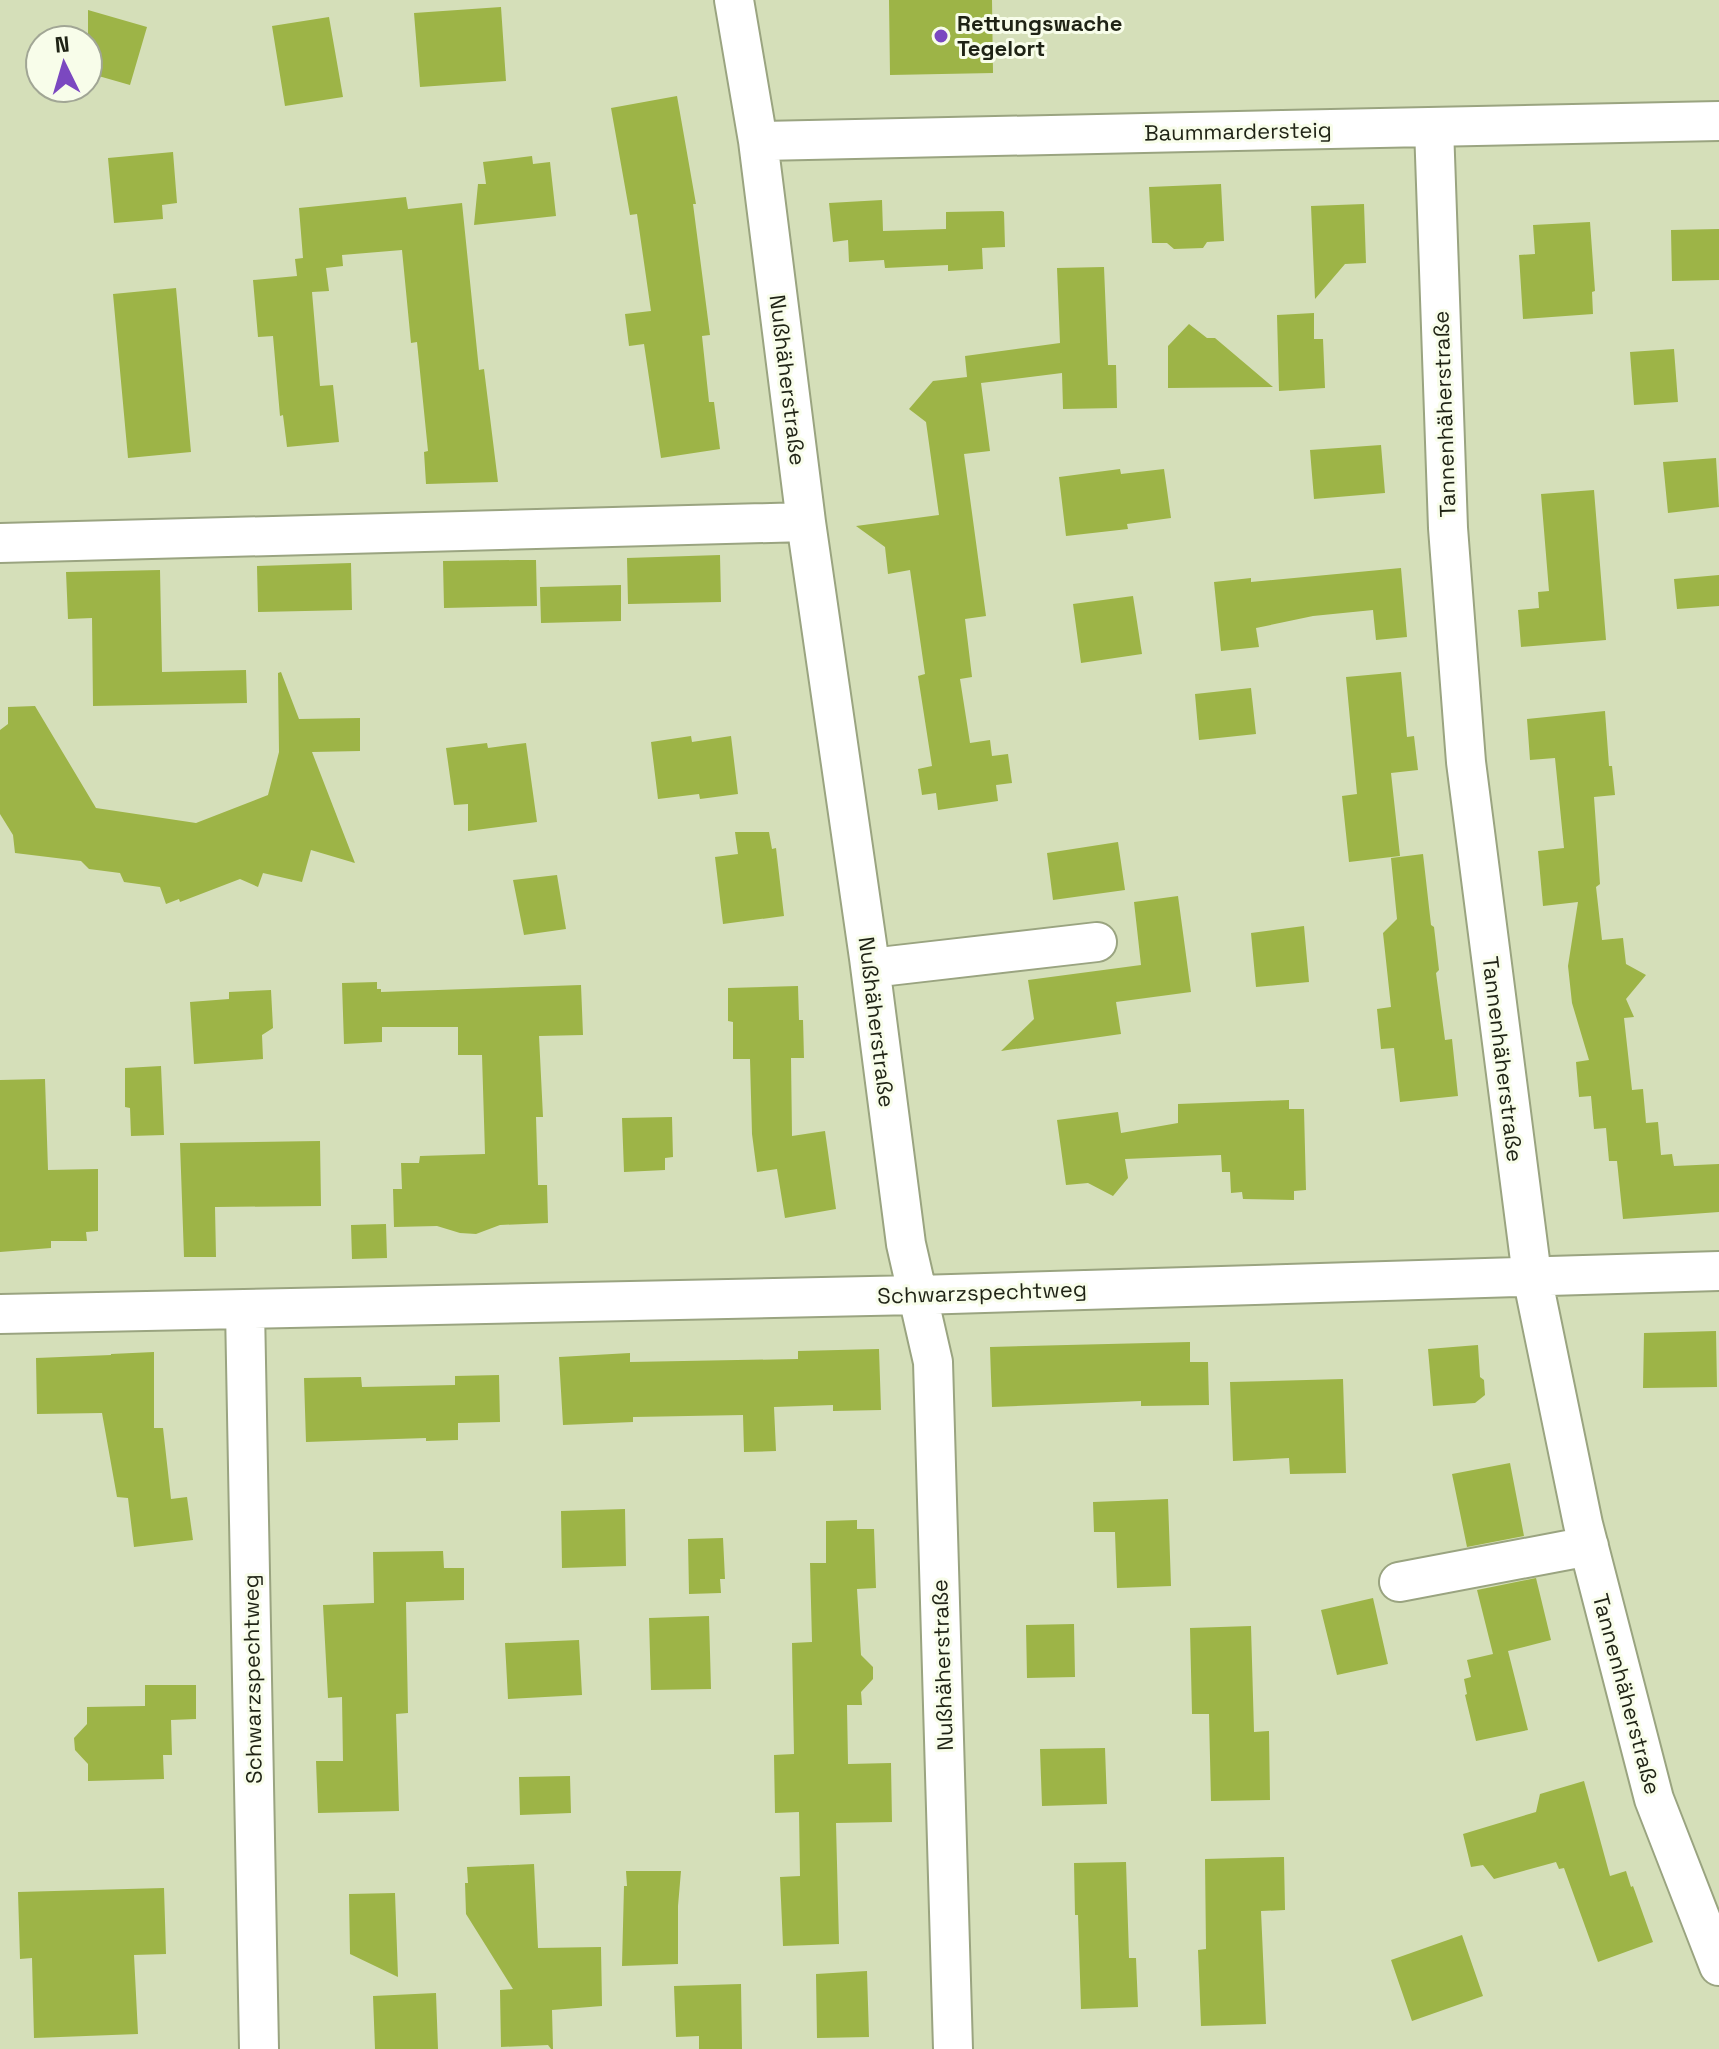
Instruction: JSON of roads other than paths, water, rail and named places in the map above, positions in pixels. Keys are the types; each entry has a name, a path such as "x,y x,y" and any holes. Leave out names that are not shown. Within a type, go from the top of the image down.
{"street":[{"name":"Nußhäherstraße","path":"734,0 758,141 806,522 871,968 906,1244 933,1362 953,2049"},
{"name":"Baummardersteig","path":"758,141 1719,121"},
{"name":"Tannenhäherstraße","path":"1434,127 1448,528 1466,762 1532,1276 1589,1546 1654,1799 1719,1966"},
{"path":"0,543 806,522"},
{"path":"871,968 1097,942"},
{"name":"Schwarzspechtweg","path":"0,1314 918,1295 1719,1271"},
{"name":"Schwarzspechtweg","path":"245,1309 259,2049"},
{"path":"1399,1582 1589,1546"}],"place":[{"name":"Rettungswache Tegelort","path":"941,36"}]}
